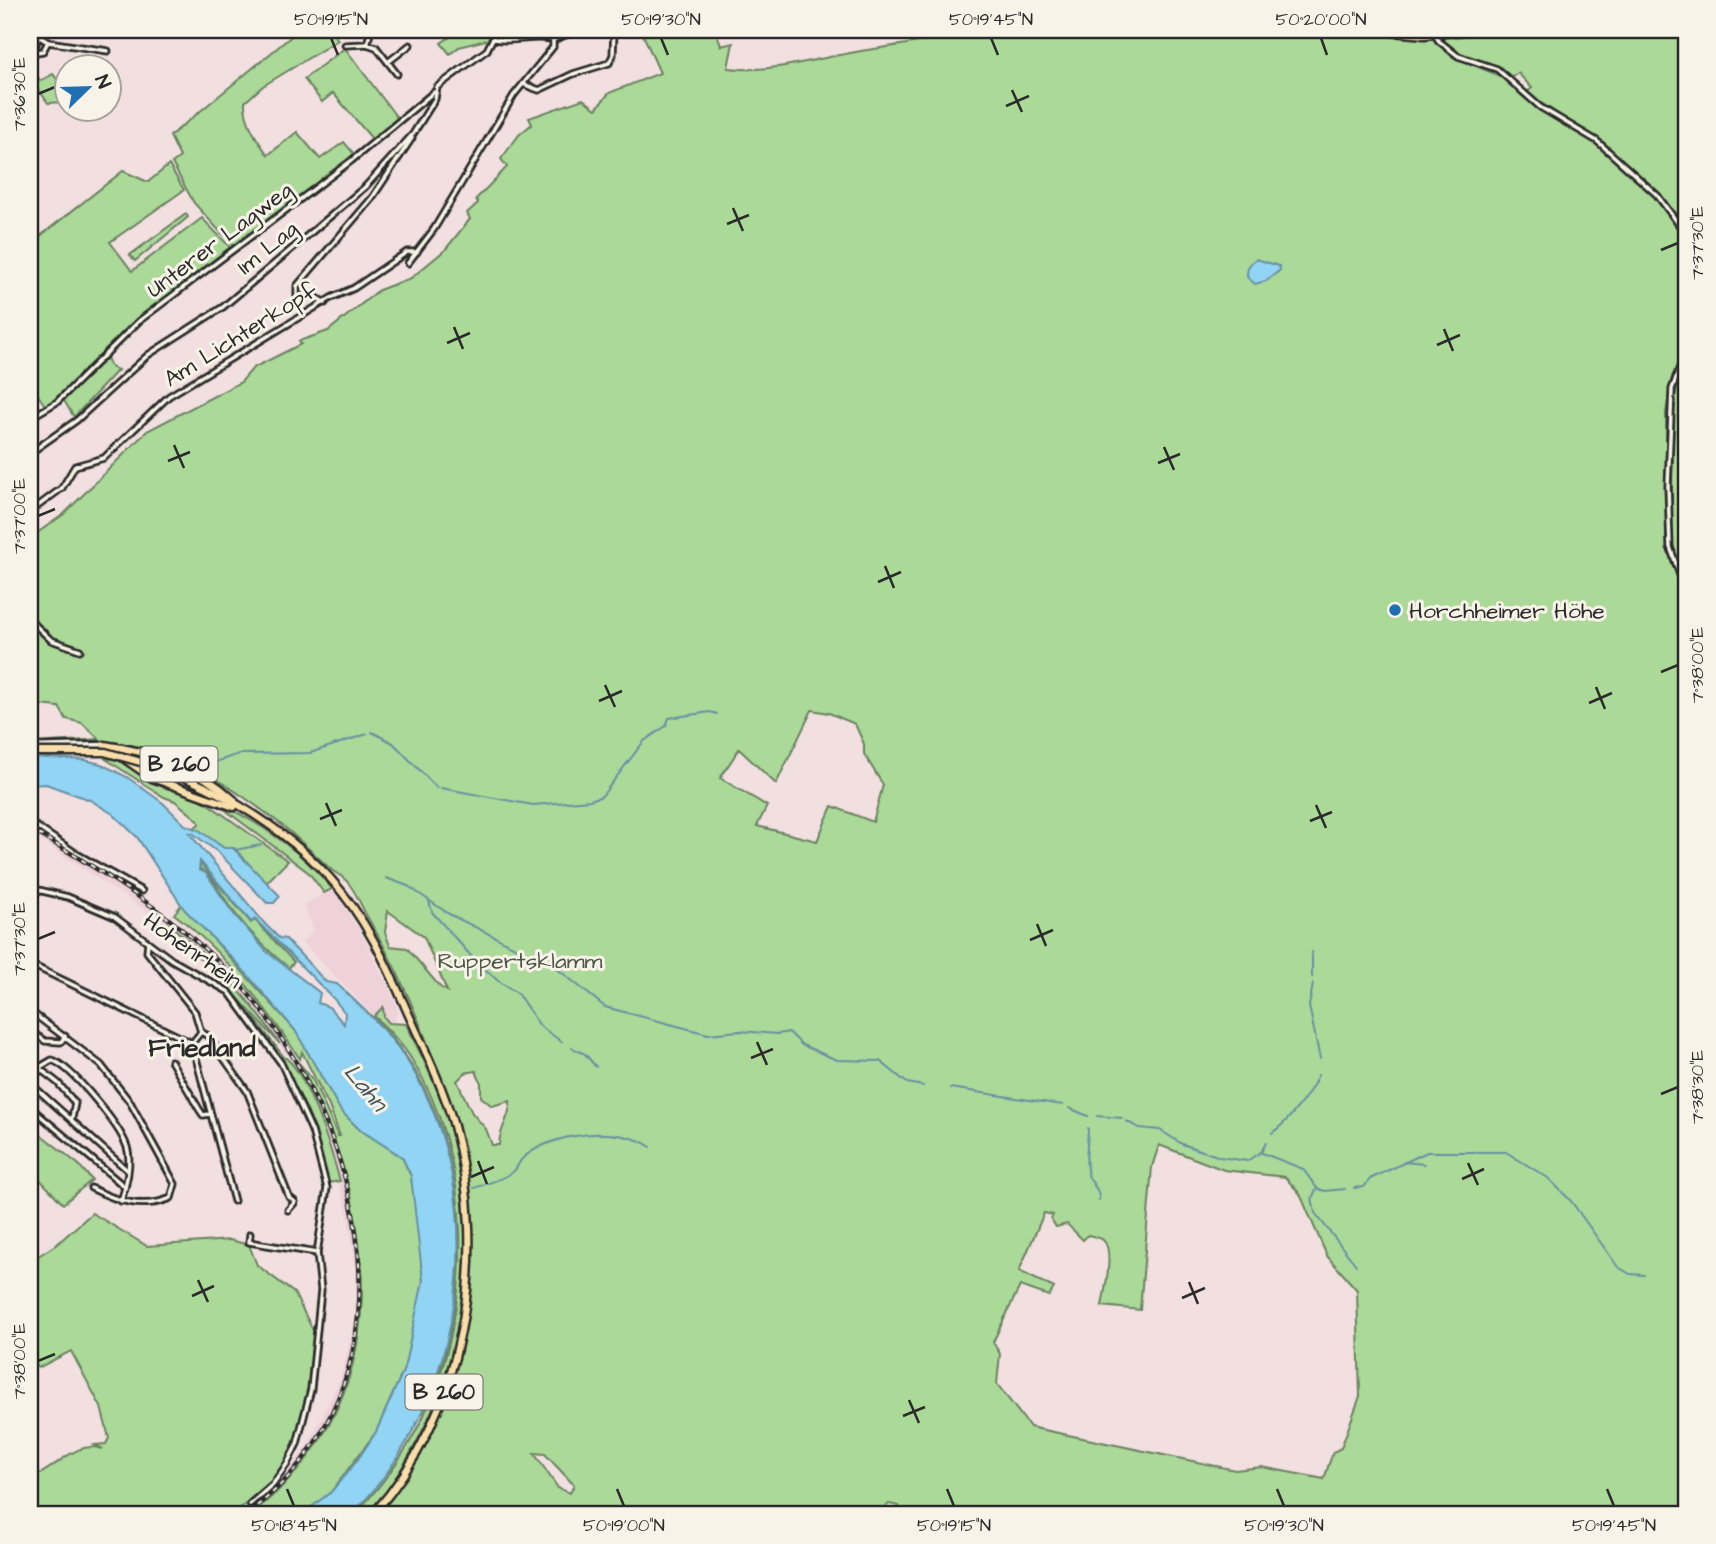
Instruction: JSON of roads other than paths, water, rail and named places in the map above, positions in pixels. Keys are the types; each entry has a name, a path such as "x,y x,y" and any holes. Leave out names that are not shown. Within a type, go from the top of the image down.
{"main road":[{"path":"1371,30 1425,35 1475,30"},
{"name":"B 260","path":"104,745 152,778 243,809"},
{"name":"B 260","path":"104,745 148,752 177,763 223,790 243,809 308,856 338,887 362,919 386,965 453,1124 467,1187 470,1230 463,1322 449,1378 420,1447 373,1514"},
{"name":"B 260","path":"30,749 93,751 129,757 162,768 243,809"}],"street":[{"path":"367,44 371,30"},
{"path":"497,30 495,39 515,42 543,37 553,40 578,30"},
{"path":"523,84 539,90 573,74 609,63 613,55 614,30"},
{"path":"1432,30 1439,41 1458,56 1497,69 1540,107 1597,141 1657,195 1686,234"},
{"path":"30,31 47,42 108,51"},
{"path":"36,50 38,38"},
{"name":"Im Lag","path":"30,453 77,420 148,355 223,307 365,187 414,134 435,99 435,92 451,75 487,50 495,39"},
{"path":"408,263 434,229 469,167 523,84 552,51 553,40"},
{"path":"30,53 47,42"},
{"path":"30,53 43,51 47,42"},
{"path":"345,45 367,44 376,47 397,74"},
{"path":"388,62 410,45"},
{"name":"Unterer Lagweg","path":"30,418 57,402 139,321 352,162 435,92"},
{"path":"325,303 314,296 297,297 298,286 372,198 414,134"},
{"name":"Am Lichterkopf","path":"30,512 62,488 75,466 104,458 169,396 221,362 354,288 407,252 417,252"},
{"path":"1686,351 1677,373 1670,408 1668,524 1670,547 1686,592"},
{"path":"30,620 51,639 80,650"},
{"path":"30,749 104,745"},
{"path":"30,822 77,854 142,891"},
{"name":"Hohenrhein","path":"30,888 91,906 124,923 148,942 229,992 284,1068 312,1130 324,1170 327,1199 317,1253 321,1290 318,1336 297,1444 283,1471 250,1504"},
{"path":"148,942 147,952 195,1012 201,1032 208,1036 247,1091 289,1197 295,1202 288,1210"},
{"path":"30,964 191,1043 234,1201"},
{"path":"30,1011 101,1065 130,1102 175,1184 171,1198 137,1204 121,1202 91,1188"},
{"path":"30,1031 51,1043 62,1041 65,1036"},
{"path":"191,1043 201,1032"},
{"path":"40,1067 52,1060 63,1066 104,1112 127,1146 127,1170 121,1202"},
{"path":"30,1061 40,1067 75,1103 72,1118"},
{"path":"171,1061 203,1115 211,1114"},
{"path":"30,1083 127,1170"},
{"path":"30,1107 125,1186"},
{"path":"250,1234 249,1242 262,1246 317,1253"}],"water":[{"path":"1256,259 1279,266 1280,270 1266,281 1255,284 1247,274 1250,264"},
{"name":"Lahn","path":"30,757 85,760 101,764 127,777 163,803 185,825 199,830 224,848 233,848 280,896 274,903 267,903 219,853 189,833 265,924 279,938 286,939 326,982 337,984 384,1030 408,1062 435,1117 452,1175 458,1236 455,1297 442,1358 421,1415 390,1468 352,1514 302,1514 331,1492 356,1462 376,1432 404,1369 423,1281 411,1176 402,1157 359,1129 341,1111 295,1030 238,964 184,909 137,837 113,814 90,800 46,784 30,785","holes":["200,861 251,922 255,919 333,998 345,1013 344,1024 329,1007 318,1003 320,993 266,951 232,912 206,873 199,870"]}],"waterway":[{"path":"441,788 533,805 590,800 602,796 644,741 666,726 669,718 710,712 717,714"},
{"path":"372,732 393,743 437,788"},
{"path":"200,767 239,754 310,753 367,734"},
{"path":"235,850 261,845"},
{"path":"386,878 408,886 449,914 555,967 605,1007 708,1034 739,1031 778,1034 789,1032 802,1045 837,1060 880,1061 907,1083 923,1086"},
{"path":"429,901 432,912 472,957 497,980 517,993 540,1026 562,1042"},
{"path":"1312,952 1312,977"},
{"path":"1313,984 1309,1006 1320,1059"},
{"path":"572,1048 585,1054 596,1067"},
{"path":"1272,1133 1298,1107 1318,1075"},
{"path":"950,1088 1063,1105"},
{"path":"1069,1108 1088,1116"},
{"path":"1097,1116 1122,1118"},
{"path":"1126,1121 1139,1128 1160,1130 1182,1144 1220,1157 1247,1161 1261,1152 1266,1143"},
{"path":"1088,1128 1087,1170 1099,1200"},
{"path":"474,1188 510,1174 522,1159 536,1149 568,1137 586,1134 622,1136 651,1147"},
{"path":"1354,1188 1364,1187 1370,1179 1427,1152 1506,1152 1548,1178 1571,1201 1618,1267 1630,1274 1644,1275"},
{"path":"1262,1153 1303,1169 1316,1187"},
{"path":"1404,1162 1424,1164"},
{"path":"1317,1188 1312,1198 1315,1213 1356,1265"},
{"path":"1318,1189 1345,1189"}],"railway":[{"path":"30,829 86,862 167,917 216,959 238,982 283,1041 319,1108 345,1179 358,1253 357,1327 339,1396 303,1460 246,1514"}],"place":[{"name":"Horchheimer Höhe","path":"1395,610"}],"district":[{"name":"Friedland","path":"202,1047"}],"park label":[{"name":"Ruppertsklamm","path":"520,960"}]}
